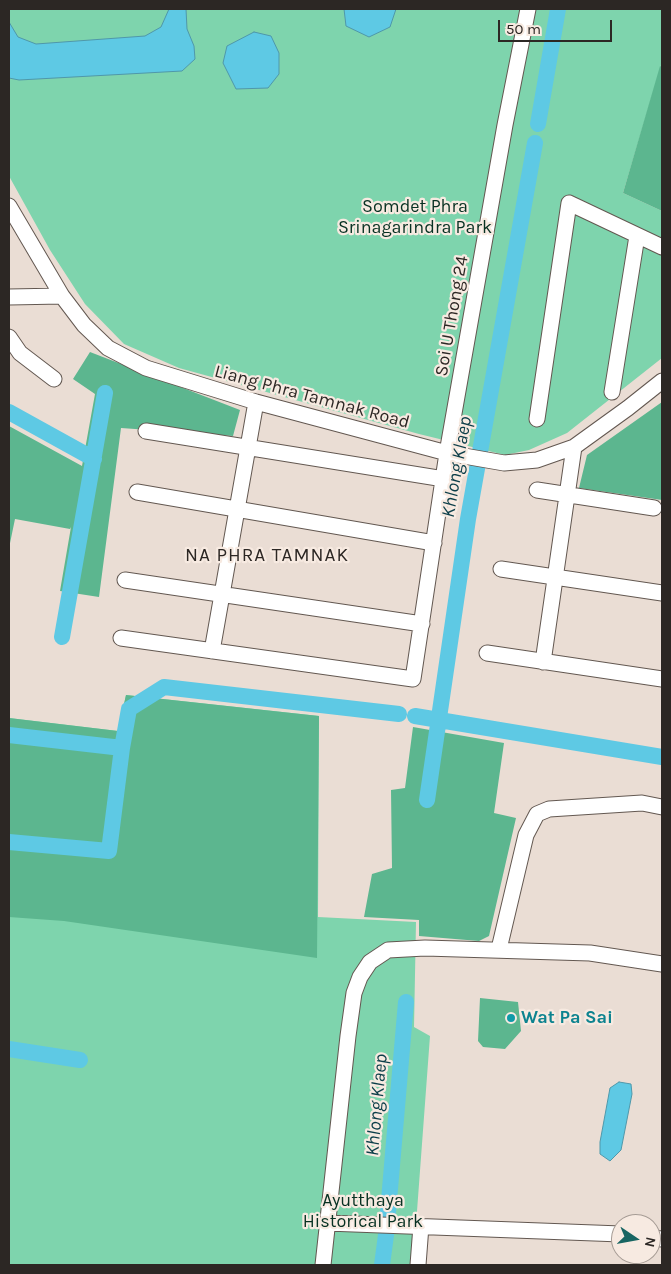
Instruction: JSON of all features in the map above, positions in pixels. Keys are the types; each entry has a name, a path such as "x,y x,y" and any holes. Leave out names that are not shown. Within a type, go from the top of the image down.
{"street":[{"name":"Soi U Thong 24","path":"212,651 413,679 444,479 453,454 503,135 528,9"},
{"path":"536,419 569,203 662,247"},
{"name":"Liang Phra Tamnak Road","path":"9,206 62,296 84,325 108,348 146,368 256,402 453,454 504,463 536,460 574,447 662,381"},
{"path":"612,392 638,236"},
{"path":"9,297 62,296"},
{"path":"9,337 20,353 54,379"},
{"path":"121,638 212,651 256,402"},
{"path":"146,431 444,479"},
{"path":"543,662 574,447"},
{"path":"537,490 654,508"},
{"path":"137,492 434,543"},
{"path":"501,569 662,593"},
{"path":"125,580 422,624"},
{"path":"487,653 662,679"},
{"path":"499,949 526,835 537,814 549,809 642,803 662,807"},
{"path":"323,1265 354,993 360,977 370,962 388,950 425,948 590,953 662,964"},
{"path":"327,1223 611,1234"},
{"path":"418,1265 421,1226"}],"green space":[{"name":"Somdet Phra Srinagarindra Park","path":"9,9 662,9 662,62 623,193 662,211 662,358 567,433 529,450 505,455 419,434 179,368 124,344 85,304 50,250 9,176"},
{"path":"660,66 662,67 662,211 623,193"},
{"path":"90,352 240,410 233,436 121,428 99,597 60,591 71,527 70,529 15,519 9,548 9,426 82,466 95,394 73,379"},
{"path":"662,402 662,500 579,488 587,455"},
{"name":"Ayutthaya Historical Park","path":"126,695 319,716 318,917 416,922 414,1027 430,1036 413,1265 9,1265 9,718 118,731"},
{"path":"126,695 319,716 317,958 64,921 9,917 9,718 118,731"},
{"path":"413,727 504,743 494,813 516,818 489,936 479,941 419,936 419,920 364,917 372,874 392,868 391,790 405,788"},
{"path":"480,998 518,1002 521,1031 505,1049 483,1047 478,1041"}],"water":[{"path":"169,9 186,9 187,29 194,46 195,59 182,71 19,80 9,78 9,22 18,37 36,44 145,36 161,27"},
{"path":"344,9 396,9 390,27 369,37 346,26"},
{"path":"254,32 271,36 279,53 279,74 268,88 236,89 223,63 227,46"},
{"path":"619,1082 631,1084 632,1094 621,1150 610,1161 600,1154 600,1142 610,1088"}],"waterway":[{"name":"Khlong Klaep","path":"538,124 558,9"},
{"name":"Khlong Klaep","path":"427,800 468,519 535,143"},
{"path":"62,637 105,393"},
{"path":"9,412 94,459"},
{"path":"9,842 109,851 129,709 164,687 399,714"},
{"path":"415,716 662,757"},
{"path":"9,735 122,748"},
{"name":"Khlong Klaep","path":"388,1212 406,1002"},
{"path":"9,1049 80,1060"},
{"name":"Khlong Klaep","path":"382,1265 386,1235"}],"place":[{"name":"Wat Pa Sai","path":"511,1018"}],"district":[{"name":"NA PHRA TAMNAK","path":"267,556"}]}
